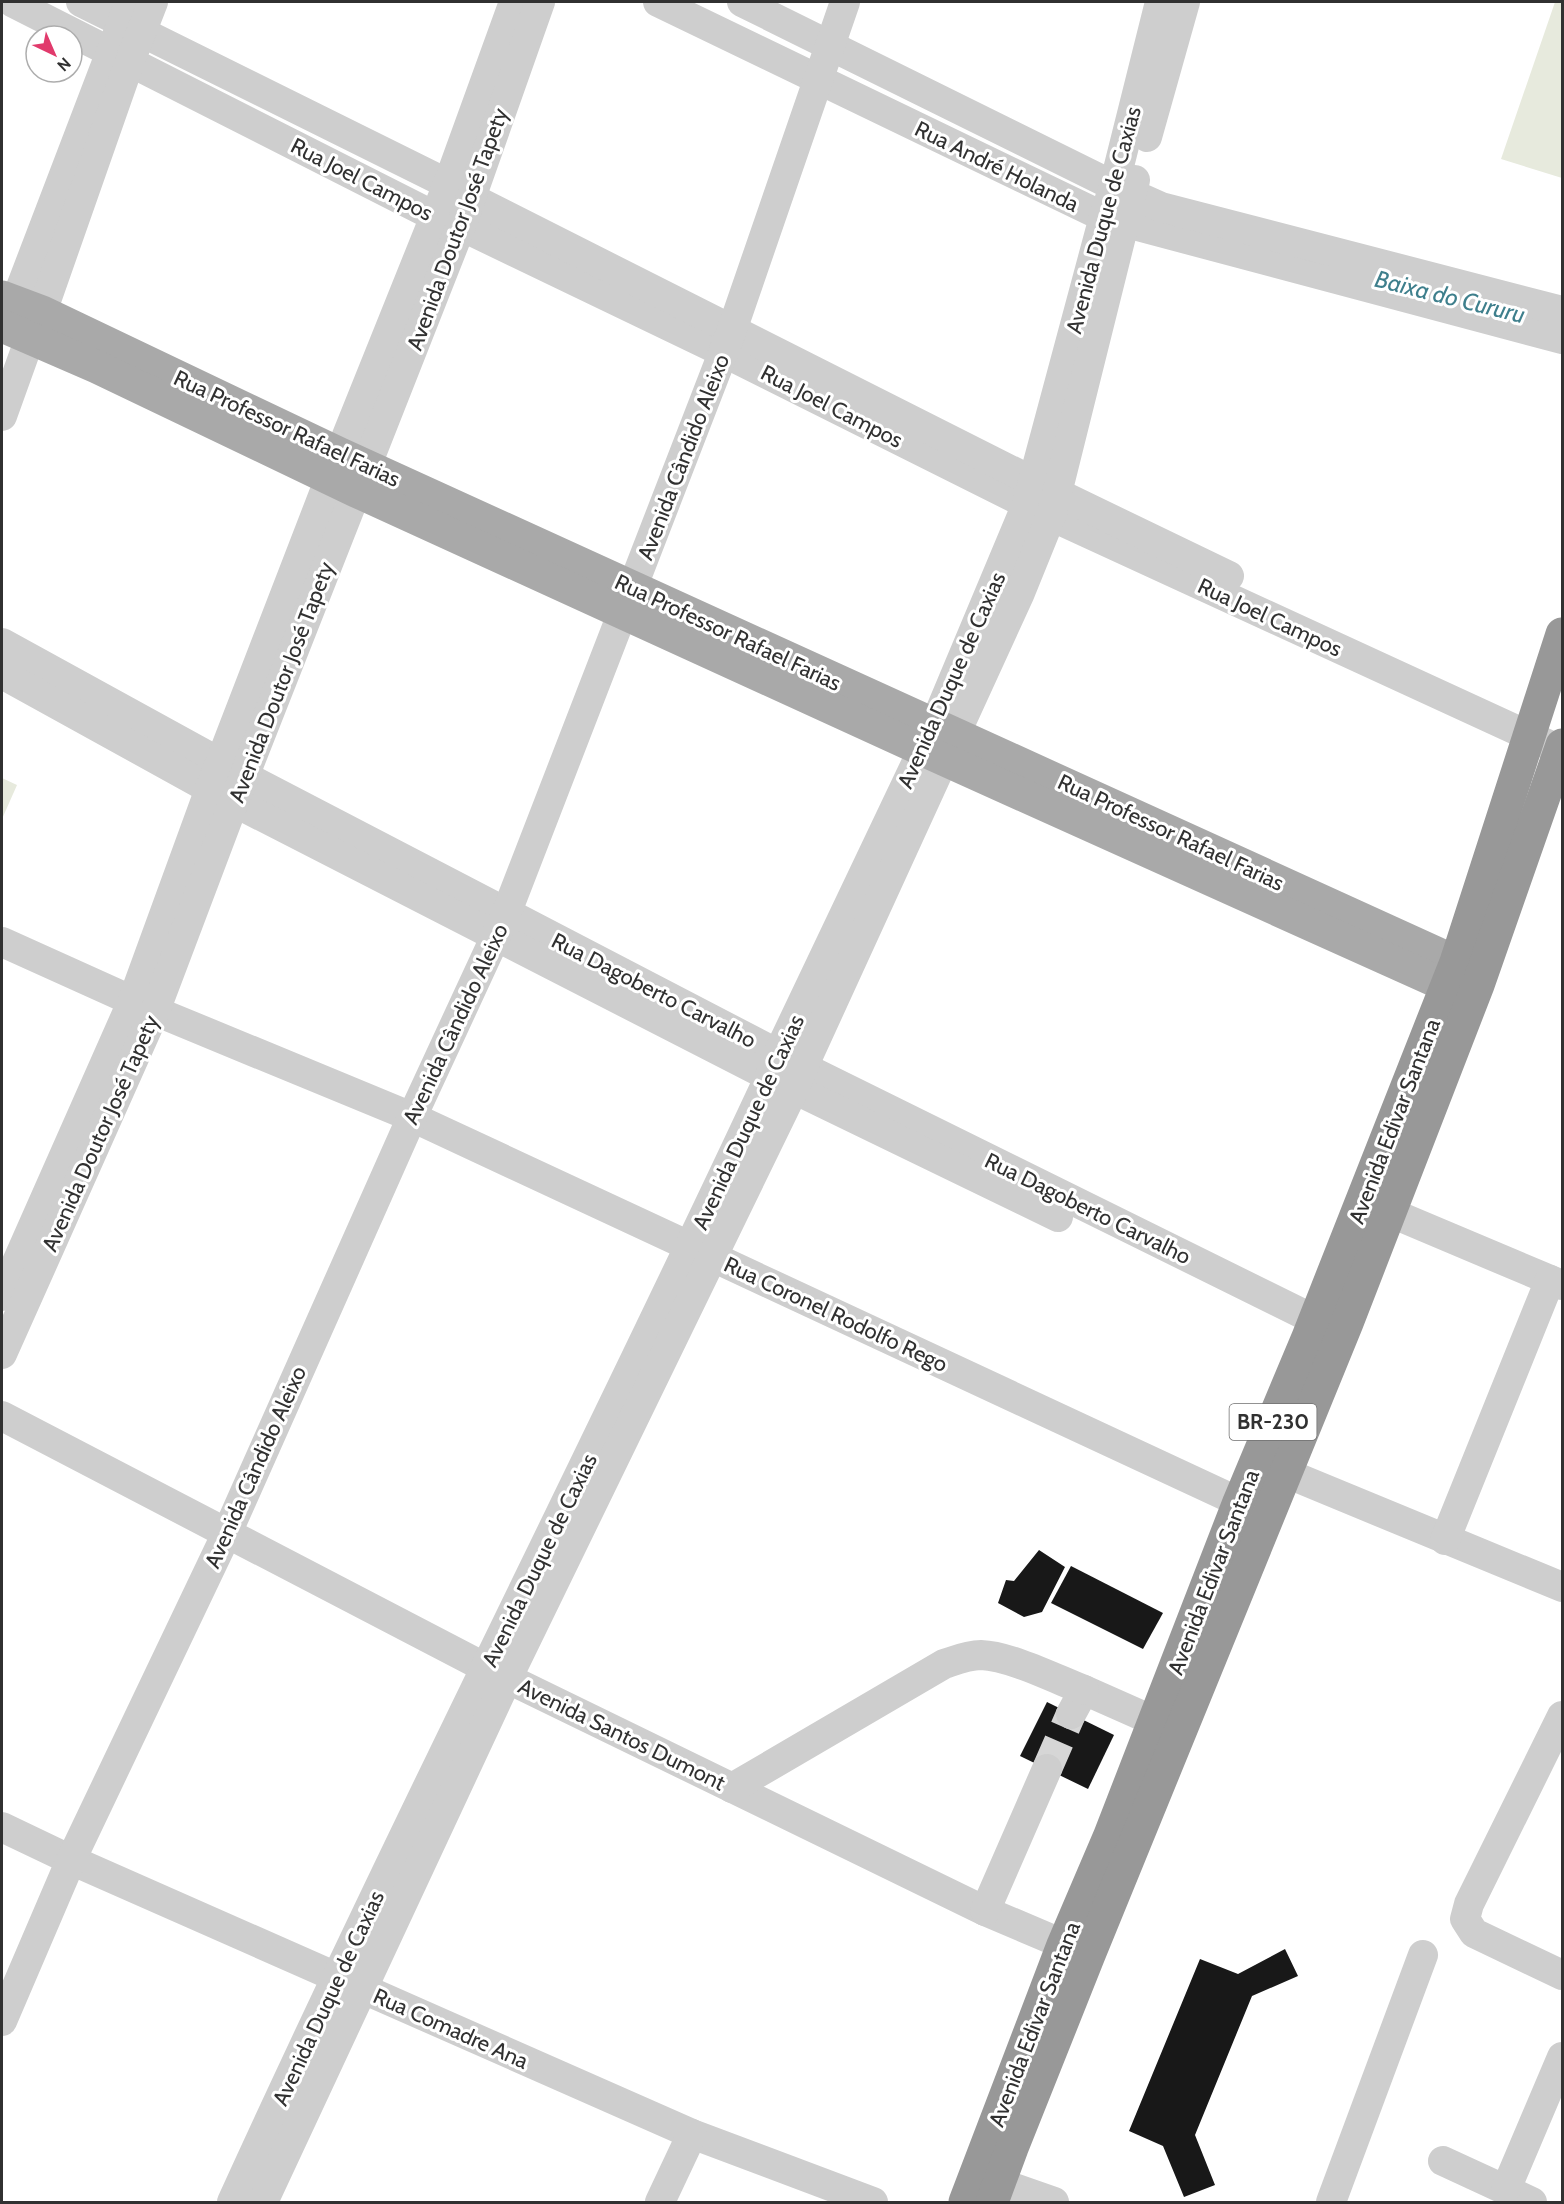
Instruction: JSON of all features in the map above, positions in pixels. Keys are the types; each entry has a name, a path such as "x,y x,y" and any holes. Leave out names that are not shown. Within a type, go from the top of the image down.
{"highway":[{"name":"Avenida Edivar Santana","path":"1076,1950 1110,1835 1154,1721 1205,1635 1286,1473 1478,985 1550,738 1563,634"},
{"name":"Avenida Edivar Santana","path":"965,2202 1000,2143 1205,1635 1239,1502 1312,1329 1452,974 1550,738"},
{"name":"Avenida Edivar Santana","path":"996,2193 1000,2143"}],"main road":[{"name":"Rua Professor Rafael Farias","path":"14,320 1452,974"}],"street":[{"name":"Rua Joel Campos","path":"12,2 447,221 728,341"},
{"name":"Rua Joel Campos","path":"81,2 131,18 459,191 728,341 1042,499 1550,738"},
{"path":"2,416 14,320 121,56 131,18 153,2"},
{"name":"Avenida Doutor José Tapety","path":"459,191 514,2"},
{"name":"Avenida Doutor José Tapety","path":"2,1296 144,1005 227,783 447,221 540,2"},
{"name":"Rua André Holanda","path":"658,2 1114,221 1563,339"},
{"name":"Rua André Holanda","path":"742,2 1122,190 1161,207 1563,311"},
{"name":"Avenida Cândido Aleixo","path":"2,2021 71,1860 226,1533 412,1117 502,924 728,341 845,2"},
{"name":"Avenida Duque de Caxias","path":"232,2202 348,1983 702,1252 940,742 1019,595 1122,190 1160,2"},
{"name":"Avenida Duque de Caxias","path":"1122,190 1185,2"},
{"name":"Rua Dagoberto Carvalho","path":"2,643 227,783"},
{"name":"Rua Dagoberto Carvalho","path":"2,674 227,783 786,1072 1312,1329"},
{"name":"Rua Coronel Rodolfo Rego","path":"2,942 144,1005 412,1117 1239,1502"},
{"path":"1389,1212 1556,1282 1445,1540"},
{"name":"Avenida Doutor José Tapety","path":"2,1354 19,1260"},
{"name":"Avenida Santos Dumont","path":"2,1416 497,1673 985,1911 1076,1950"},
{"path":"1286,1473 1563,1587"},
{"path":"732,1788 944,1664 963,1657 981,1655 998,1658 1078,1702 1154,1721"},
{"path":"1563,1716 1550,1773 1468,1904 1465,1919 1474,1933 1563,1975"},
{"path":"985,1911 1047,1769"},
{"name":"Rua Comadre Ana","path":"2,1827 71,1860 692,2134 873,2202"},
{"path":"1330,2202 1423,1955"},
{"name":"Avenida Duque de Caxias","path":"263,2202 348,1983"},
{"path":"1443,2161 1519,2196 1563,2057"},
{"path":"660,2202 692,2134"},
{"path":"996,2193 1054,2202"}],"shaded area":[{"path":"1555,2 1562,2 1562,178 1501,159"},
{"path":"2,778 17,785 2,819"}],"building":[{"path":"1039,1550 1065,1567 1042,1612 1024,1617 998,1603 1006,1580 1014,1581"},
{"path":"1071,1566 1163,1613 1143,1649 1051,1603"},
{"path":"1047,1702 1114,1735 1088,1789 1020,1756"},
{"path":"1285,1949 1298,1976 1252,1996 1195,2135 1215,2185 1184,2197 1163,2146 1129,2131 1200,1959 1238,1974"}],"tunnel":[{"path":"1047,1769 1071,1714"}],"water label":[{"name":"Baixa do Cururu","path":"1450,297"}]}
